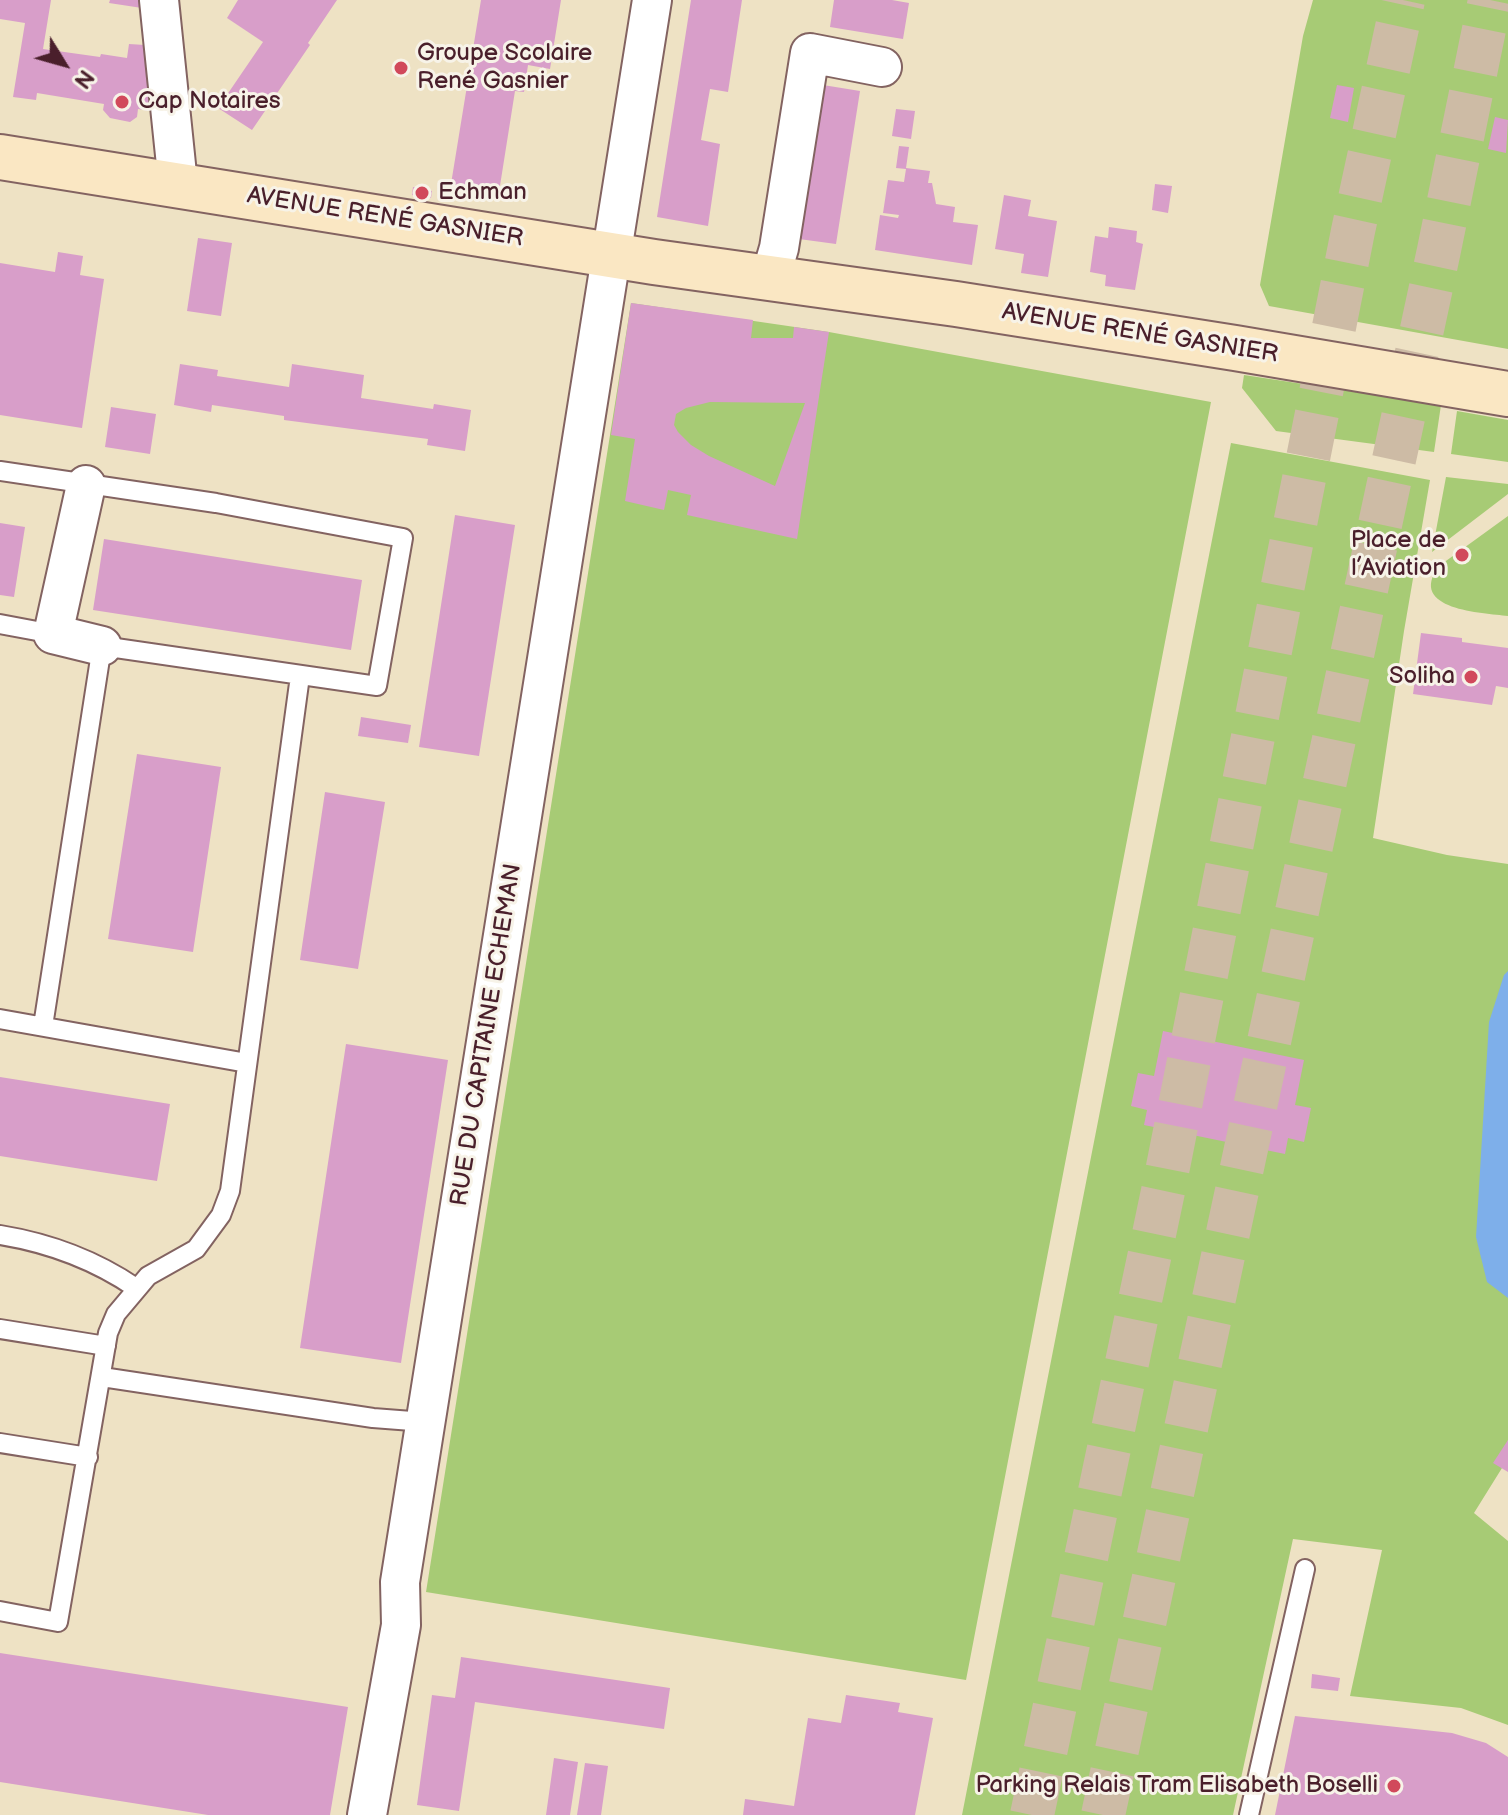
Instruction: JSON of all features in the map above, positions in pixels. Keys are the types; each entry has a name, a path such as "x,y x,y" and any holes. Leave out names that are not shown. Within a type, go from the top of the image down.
{"main road":[{"name":"AVENUE RENÉ GASNIER","path":"0,157 612,256 1235,348 1508,394"}],"street":[{"path":"159,0 178,184"},
{"name":"RUE DU CAPITAINE ECHEMAN","path":"367,1815 401,1625 400,1582 652,0"},
{"path":"770,279 779,248 810,53 882,67"},
{"path":"86,485 53,634 102,646"}],"lane":[{"path":"0,471 216,503 403,538 377,686 102,646 43,1026"},
{"path":"0,624 53,634"},
{"path":"0,1611 58,1622 108,1333 116,1314 148,1276 196,1249 221,1215 230,1191 300,676"},
{"path":"0,1019 247,1063"},
{"path":"0,1235 60,1250 108,1269 136,1288"},
{"path":"0,1329 106,1346"},
{"path":"102,1377 373,1418 425,1422"},
{"path":"0,1443 88,1457"},
{"path":"1249,1815 1305,1569"}],"green space":[{"path":"1313,0 1508,0 1508,349 1269,306 1260,285 1303,36"},
{"path":"631,303 829,332 1211,402 966,1680 426,1592"},
{"path":"1244,375 1441,405 1434,452 1276,431 1242,388"},
{"path":"1457,411 1508,420 1508,462 1451,454"},
{"path":"1231,443 1430,480 1373,838 1447,855 1508,864 1508,1440 1502,1468 1474,1513 1508,1541 1508,1725 1461,1708 1350,1696 1382,1550 1293,1539 1233,1815 962,1815"},
{"path":"1446,477 1508,484 1508,494 1432,552"},
{"path":"1508,516 1508,616 1466,610 1440,600 1432,592 1431,581 1439,566"}],"water":[{"path":"1508,971 1508,1298 1487,1282 1476,1237 1489,1022"}],"building":[{"path":"0,0 51,0 43,49 127,58 129,44 145,45 155,62 150,111 138,109 137,117 130,122 110,118 103,110 104,104 37,93 36,100 13,97 25,23 0,19"},
{"path":"110,0 141,0 142,8 109,3"},
{"path":"238,0 337,0 252,130 218,108 263,42 227,18"},
{"path":"481,0 561,0 550,69 528,65 524,92 515,91 499,192 451,184"},
{"path":"691,0 742,0 728,92 710,89 701,140 720,144 708,226 657,217"},
{"path":"834,0 909,3 903,39 830,27"},
{"path":"823,85 860,91 836,244 799,239"},
{"path":"1337,85 1354,88 1348,122 1330,118"},
{"path":"896,109 915,111 911,139 892,136"},
{"path":"1495,117 1508,120 1506,153 1488,149"},
{"path":"899,146 909,147 906,168 930,171 928,183 932,183 936,204 955,207 953,222 978,225 972,265 875,250 880,215 898,218 899,215 883,213 888,180 904,182 906,169 896,168"},
{"path":"1155,184 1172,186 1168,213 1152,210"},
{"path":"413,187 432,191 431,198 412,195"},
{"path":"1004,195 1031,200 1028,216 1057,221 1048,277 1021,273 1024,254 995,249"},
{"path":"1109,227 1137,231 1136,242 1143,244 1135,290 1105,286 1106,275 1090,272 1095,236 1108,238"},
{"path":"198,238 232,243 221,316 187,311"},
{"path":"58,252 83,256 80,275 104,279 82,428 0,415 0,263 55,272"},
{"path":"631,303 753,320 751,338 793,338 794,327 829,332 797,539 687,515 691,495 668,490 664,510 625,501 635,439 611,435","holes":["710,402 805,403 775,486 709,456 691,445 674,425 676,414"]},
{"path":"180,364 218,370 217,376 289,387 292,364 364,375 361,398 433,409 434,404 471,410 465,451 427,445 428,439 284,420 284,416 212,405 211,412 174,405"},
{"path":"111,407 156,414 150,454 105,447"},
{"path":"455,515 515,525 479,756 419,747"},
{"path":"0,523 25,527 14,597 0,595"},
{"path":"104,539 362,580 351,650 93,610"},
{"path":"1421,633 1508,648 1508,688 1496,686 1492,705 1413,694"},
{"path":"361,717 411,725 408,743 358,736"},
{"path":"137,754 221,767 193,952 108,939"},
{"path":"325,792 385,802 358,969 300,960"},
{"path":"1163,1031 1304,1060 1295,1105 1311,1108 1304,1142 1288,1138 1285,1154 1144,1125 1147,1110 1131,1106 1138,1073 1154,1076"},
{"path":"346,1044 448,1060 401,1363 300,1348"},
{"path":"0,1077 170,1104 157,1181 0,1156"},
{"path":"1508,1440 1508,1472 1493,1463"},
{"path":"0,1653 348,1707 330,1815 208,1815 0,1782"},
{"path":"461,1657 670,1688 664,1729 475,1702 459,1811 417,1805 432,1695 455,1698"},
{"path":"1312,1674 1340,1678 1338,1691 1311,1688"},
{"path":"846,1695 900,1703 898,1712 933,1718 915,1815 743,1815 745,1799 794,1806 808,1718 841,1723"},
{"name":"Parking Relais Tram Elisabeth Boselli","path":"1295,1716 1452,1733 1486,1743 1508,1757 1508,1815 1275,1815"},
{"path":"554,1758 578,1762 570,1815 546,1815"},
{"path":"585,1763 608,1766 601,1815 577,1815"}],"tunnel":[{"path":"1032,1815 1166,1177 1353,231 1403,0"},
{"path":"1103,1815 1490,0"}],"place":[{"name":"Groupe Scolaire René Gasnier","path":"401,68"},
{"name":"Cap Notaires","path":"122,102"},
{"name":"Echman","path":"422,193"},
{"name":"Place de l’Aviation","path":"1462,555"},
{"name":"Soliha","path":"1471,677"},
{"name":"Parking Relais Tram Elisabeth Boselli","path":"1394,1786"}]}
